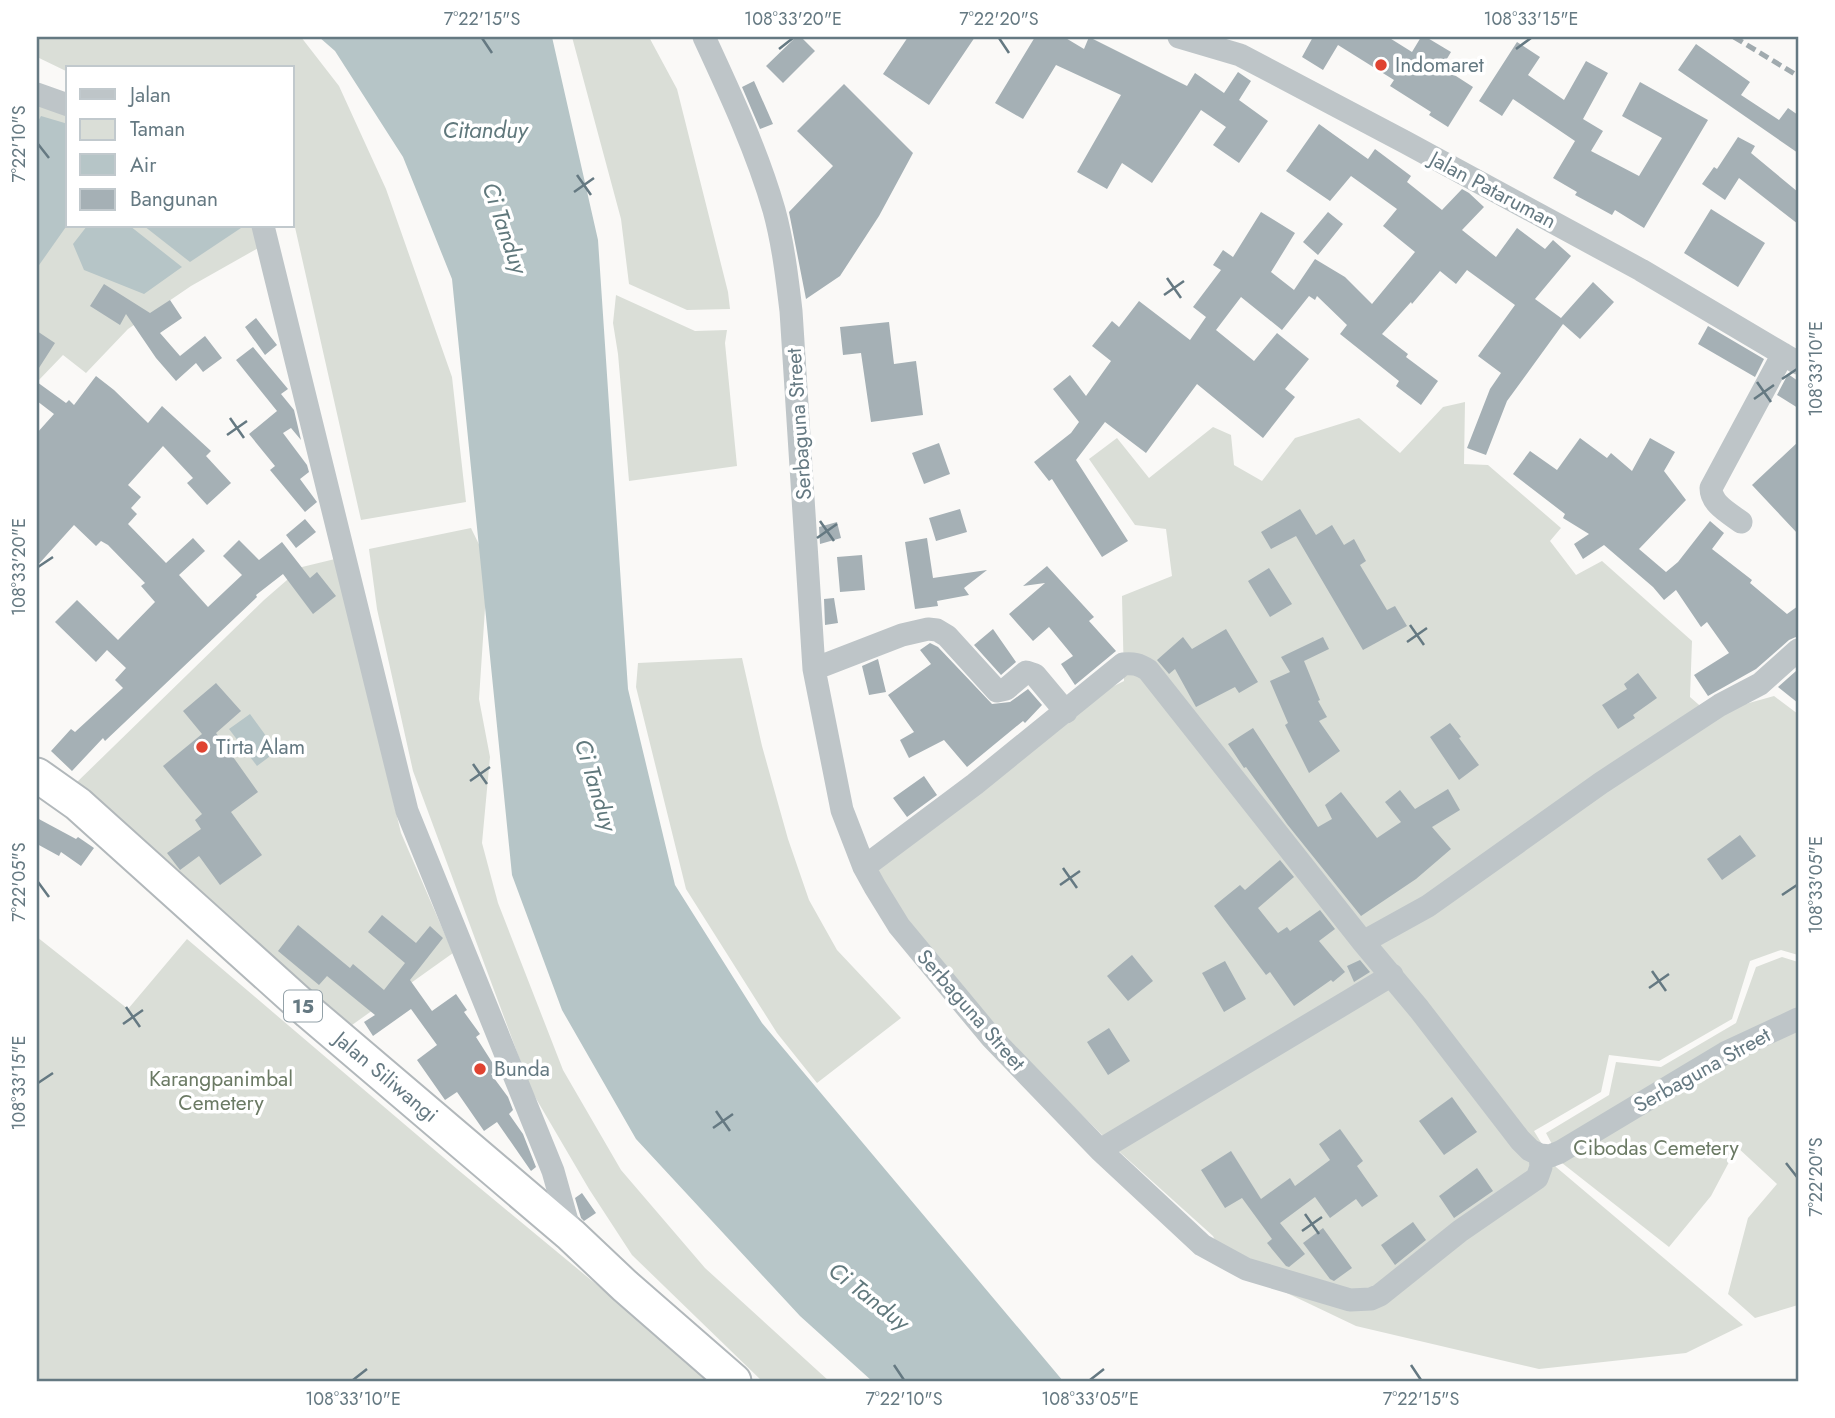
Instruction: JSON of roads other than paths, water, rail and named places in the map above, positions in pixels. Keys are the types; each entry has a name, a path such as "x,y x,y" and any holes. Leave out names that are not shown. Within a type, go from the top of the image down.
{"highway":[{"name":"Jalan Siliwangi","path":"37,775 78,804 309,1012 571,1235 734,1381"}],"street":[{"name":"Serbaguna Street","path":"704,37 743,125 774,210 785,261 792,324 814,669 842,810 864,867 907,936 991,1037 1100,1150 1202,1245 1246,1269 1350,1300 1371,1299 1380,1295 1460,1231 1537,1178 1541,1167 1540,1155 1560,1153 1725,1053 1798,1019"},
{"name":"Jalan Pataruman","path":"1179,37 1234,46 1641,270 1791,359"},
{"path":"37,94 66,104"},
{"path":"263,228 407,811 553,1171 571,1235"},
{"path":"1741,522 1715,502 1711,488 1791,359"},
{"path":"814,669 902,635 928,629 937,630 947,636 997,691 1006,689 1026,672 1035,675 1066,712"},
{"path":"1363,942 1428,906 1601,783 1720,705 1760,684 1798,650"},
{"path":"864,867 1066,712 1123,664 1133,663 1148,670 1520,1140 1540,1155"},
{"path":"1100,1150 1392,975"}],"water":[{"name":"Citanduy","path":"319,37 552,37 598,240 628,689 675,885 762,1023 1063,1381 872,1381 800,1316 636,1139 562,1010 512,875 452,279 403,157 335,51"},
{"path":"41,116 66,123 66,227 37,268 37,123"},
{"path":"85,228 133,228 182,267 144,294 84,270 73,244"},
{"path":"147,228 241,228 190,262"},
{"path":"250,714 277,751 257,766 229,729"}],"railway":[{"path":"1734,37 1798,76"}],"place":[{"name":"Indomaret","path":"1381,65"},
{"name":"Tirta Alam","path":"202,747"},
{"name":"Bunda","path":"480,1069"}],"water label":[{"name":"Ci Tanduy","path":"505,228"},
{"name":"Ci Tanduy","path":"596,785"},
{"name":"Ci Tanduy","path":"869,1296"}],"park label":[{"name":"Karangpanimbal Cemetery","path":"221,1091"},
{"name":"Cibodas Cemetery","path":"1656,1148"}]}
